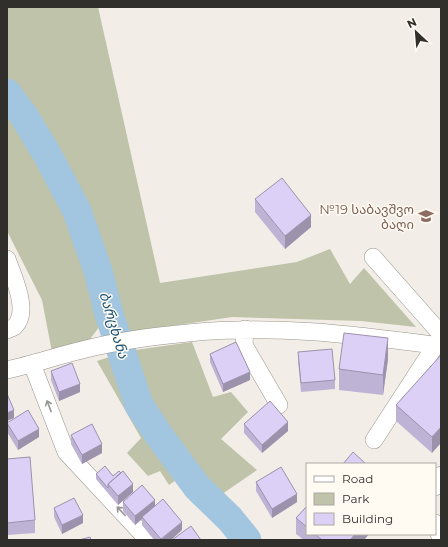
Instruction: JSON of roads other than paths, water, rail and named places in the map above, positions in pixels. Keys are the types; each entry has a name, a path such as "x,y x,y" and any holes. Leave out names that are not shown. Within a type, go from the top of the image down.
{"street":[{"path":"373,257 439,342"},
{"path":"7,259 22,305 22,315 15,326 7,330"},
{"path":"7,370 87,348 188,332 245,329 284,329 439,342"},
{"path":"245,329 244,344 279,405"},
{"path":"374,440 439,342"},
{"path":"32,364 66,452 148,540"},
{"path":"436,485 441,475"},
{"path":"436,526 441,539"}],"waterway":[{"name":"ბარცხანა","path":"7,93 24,116 48,156 77,211 98,271 109,314 139,405 158,434 197,487 230,519 247,540"}],"place":[{"name":"№19 საბავშვო ბაღი","path":"426,216"}]}
